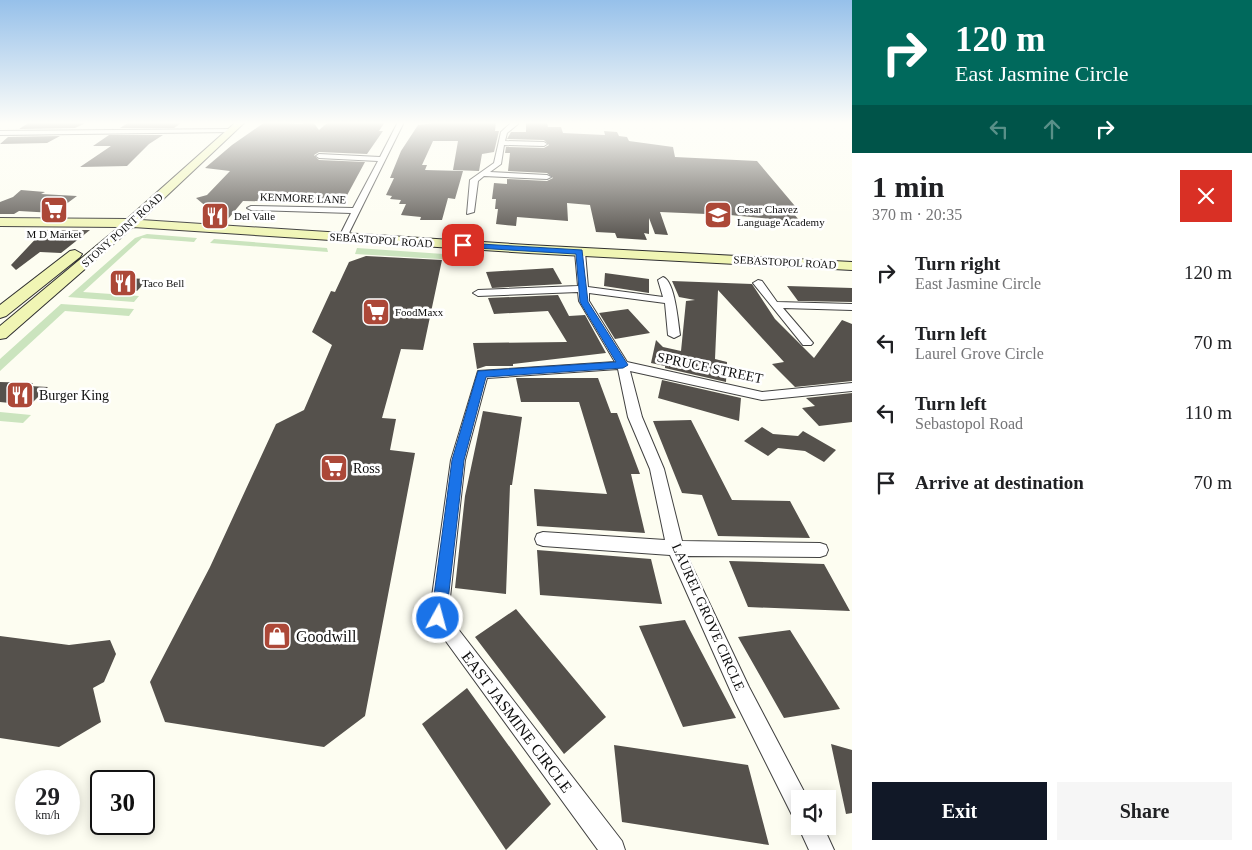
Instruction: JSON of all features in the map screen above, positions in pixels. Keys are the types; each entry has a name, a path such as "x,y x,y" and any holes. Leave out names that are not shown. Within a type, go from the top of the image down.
{"main road":[{"name":"STONY POINT ROAD","path":"0,313 115,222 183,162"},
{"path":"185,162 179,170 186,173"},
{"name":"STONY POINT ROAD","path":"0,334 130,223 196,162"},
{"name":"SEBASTOPOL ROAD","path":"0,222 115,222 580,252 852,266"}],"street":[{"name":"KENMORE LANE","path":"343,237 381,162"},
{"path":"470,212 474,180 497,164 498,162"},
{"path":"482,174 547,177"},
{"name":"KENMORE LANE","path":"251,208 355,211"},
{"name":"LAUREL GROVE CIRCLE","path":"580,252 584,302 623,365 635,417 657,469 675,548 742,694 791,790"},
{"path":"664,280 670,301 674,336"},
{"path":"758,283 774,305 807,343"},
{"path":"478,294 583,289 670,301"},
{"path":"774,305 852,307"},
{"name":"SPRUCE STREET","path":"623,365 762,396 852,387"},
{"name":"EAST JASMINE CIRCLE","path":"613,850 438,618 458,460 482,374 623,365"},
{"path":"543,539 675,548 820,550"},
{"path":"814,835 822,850"}],"green space":[{"path":"147,234 197,238 194,242 142,238 83,292 139,296 134,302 68,297 135,238"},
{"path":"214,239 327,248 328,252 210,243"},
{"path":"357,248 458,255 457,260 355,254"},
{"path":"61,304 134,309 129,316 65,311 0,371 0,359"},
{"path":"0,412 31,415 23,423 0,421"}],"building":[{"path":"88,162 131,162 127,166 80,167"},
{"path":"212,162 365,162 345,199 336,199 334,202 243,201 228,219 221,219 196,198 207,195 230,171 205,168"},
{"path":"397,162 424,162 422,165 427,165 425,170 463,171 455,199 448,198 442,220 420,220 421,217 401,215 406,204 399,204 401,200 390,199 392,196 386,195 394,178 390,178"},
{"path":"454,162 481,162 479,171 453,170"},
{"path":"509,162 758,162 800,212 792,212 801,222 730,215 660,212 668,235 655,234 649,218 649,234 644,233 647,240 617,238 615,233 596,232 590,205 567,203 568,221 517,217 516,226 496,224 498,209 495,209 496,199 492,199 494,183 507,184 507,179 547,181 553,178 547,173 508,171"},
{"path":"21,190 45,192 41,194 77,196 54,213 19,211 14,214 0,214 0,202 13,197"},
{"path":"44,230 90,230 61,253 40,252 16,270 11,265"},
{"path":"366,256 442,260 423,350 401,349 382,418 396,419 390,450 415,453 365,716 324,747 165,722 150,682 210,567 276,424 304,410 332,345 312,332 331,291 335,292 349,262"},
{"path":"553,268 562,284 492,288 486,272"},
{"path":"605,273 649,279 649,293 604,286"},
{"name":"Taco Bell","path":"123,278 148,279 137,291 111,289"},
{"path":"672,281 752,284 775,319 814,358 842,320 852,324 852,381 795,387 772,364 784,362 718,290 715,359 727,362 726,382 651,363 656,340 663,347 681,351 686,301 695,300 679,297"},
{"path":"787,286 852,288 852,302 798,301"},
{"path":"558,295 569,316 585,315 606,353 513,364 513,366 486,366 477,369 473,343 567,342 548,311 494,314 488,298"},
{"path":"628,309 650,333 615,339 599,313"},
{"path":"516,378 598,378 611,413 617,413 640,474 631,474 645,533 537,526 534,489 607,494 579,402 521,402"},
{"path":"662,380 741,398 739,421 658,398"},
{"name":"Burger King","path":"0,382 33,383 30,386 48,387 30,405 0,402"},
{"path":"852,393 852,422 819,426 802,408 815,406 806,398"},
{"path":"483,411 522,417 512,485 510,485 506,594 455,588 465,496"},
{"path":"691,420 732,500 790,501 810,538 718,536 702,495 682,493 653,421"},
{"path":"762,427 773,434 798,436 803,431 836,450 824,462 805,451 778,448 768,456 744,441"},
{"path":"537,550 651,559 662,604 540,595"},
{"path":"729,561 824,564 850,611 748,607"},
{"path":"516,609 606,717 564,754 475,637"},
{"path":"685,620 736,718 683,727 639,626"},
{"path":"790,630 840,709 784,718 738,637"},
{"path":"0,636 69,645 110,640 116,654 104,682 93,688 101,722 59,747 0,738"},
{"path":"467,688 551,804 506,850 422,724"},
{"path":"831,744 852,750 852,813 846,814"},
{"path":"614,745 748,765 769,845 622,822"}],"place":[{"name":"M D Market","path":"54,210"},
{"name":"Cesar Chavez Language Academy","path":"718,215"},
{"name":"Del Valle","path":"215,216"},
{"name":"Taco Bell","path":"123,283"},
{"name":"FoodMaxx","path":"376,312"},
{"name":"Burger King","path":"20,395"},
{"name":"Ross","path":"334,468"},
{"name":"Goodwill","path":"277,636"}],"route":[{"path":"438,618 458,460 482,374 623,365 584,302 580,252 463,245"}]}
